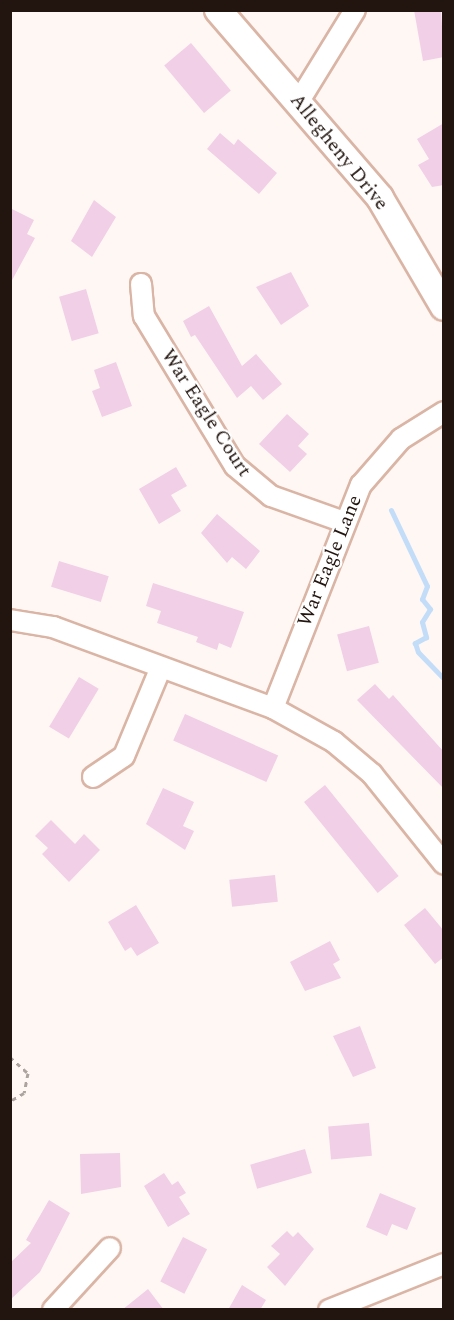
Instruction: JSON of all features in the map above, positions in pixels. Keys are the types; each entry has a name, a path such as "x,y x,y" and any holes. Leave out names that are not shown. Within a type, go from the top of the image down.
{"street":[{"name":"Allegheny Drive","path":"218,10 299,101 380,198 444,307"},
{"path":"299,101 355,10"},
{"name":"War Eagle Court","path":"141,284 144,316 235,466 271,496 344,522"},
{"name":"War Eagle Lane","path":"273,708 344,522 382,456 444,412"},
{"path":"10,620 53,627 273,708 355,758 444,864"},
{"path":"93,777 124,756 161,666"},
{"path":"53,1310 110,1248"},
{"path":"329,1310 444,1264"}],"path":[{"path":"10,1057 28,1073 24,1093 10,1101"}],"building":[{"path":"414,10 441,10 444,57 423,61"},
{"path":"191,43 231,90 204,113 164,65"},
{"path":"444,123 444,185 432,187 418,165 429,159 417,139"},
{"path":"220,133 234,145 238,139 277,173 259,194 207,149"},
{"path":"94,200 116,217 92,257 71,241"},
{"path":"10,208 34,220 27,234 35,238 10,284"},
{"path":"291,272 309,306 281,325 256,287"},
{"path":"86,289 99,333 72,341 59,297"},
{"path":"209,306 242,366 256,354 282,384 263,400 251,386 237,398 195,335 191,337 183,321"},
{"path":"116,362 132,406 102,417 92,391 100,388 94,370"},
{"path":"287,414 309,434 298,446 307,454 290,472 259,444"},
{"path":"176,467 187,486 171,495 181,511 159,524 139,489"},
{"path":"217,514 260,551 246,569 232,557 227,563 201,533"},
{"path":"59,561 109,576 101,602 51,587"},
{"path":"153,583 244,612 231,648 219,643 217,650 196,642 198,637 157,623 161,611 146,606"},
{"path":"369,626 379,663 347,671 337,635"},
{"path":"79,677 99,689 69,739 49,727"},
{"path":"375,684 389,699 393,695 444,752 444,789 357,700"},
{"path":"185,714 278,755 266,782 173,740"},
{"path":"325,785 399,876 378,893 304,802"},
{"path":"163,788 194,802 183,826 194,831 185,850 146,824"},
{"path":"51,820 75,844 84,834 100,850 69,882 42,854 48,848 35,836"},
{"path":"275,875 278,902 232,907 229,880"},
{"path":"136,905 159,943 137,956 131,947 125,951 108,922"},
{"path":"425,908 444,931 444,957 435,964 404,925"},
{"path":"330,941 340,960 333,964 341,978 305,991 290,962"},
{"path":"360,1026 376,1068 353,1077 333,1036"},
{"path":"369,1123 372,1156 331,1159 328,1127"},
{"path":"305,1149 312,1173 257,1189 250,1165"},
{"path":"120,1153 121,1187 81,1194 80,1154"},
{"path":"164,1173 172,1185 178,1181 186,1193 179,1197 190,1214 168,1227 144,1186"},
{"path":"380,1193 416,1208 407,1230 392,1224 387,1236 366,1227"},
{"path":"49,1200 70,1213 40,1272 10,1300 10,1263 31,1243 26,1240"},
{"path":"287,1231 293,1237 298,1232 314,1249 285,1286 267,1267 280,1254 271,1246"},
{"path":"183,1237 207,1249 184,1294 160,1282"},
{"path":"242,1285 266,1300 260,1310 228,1310"},
{"path":"148,1289 164,1310 122,1310"}],"waterway":[{"path":"391,510 427,586 422,599 430,609 422,622 426,637 415,643 418,652 444,679"}]}
